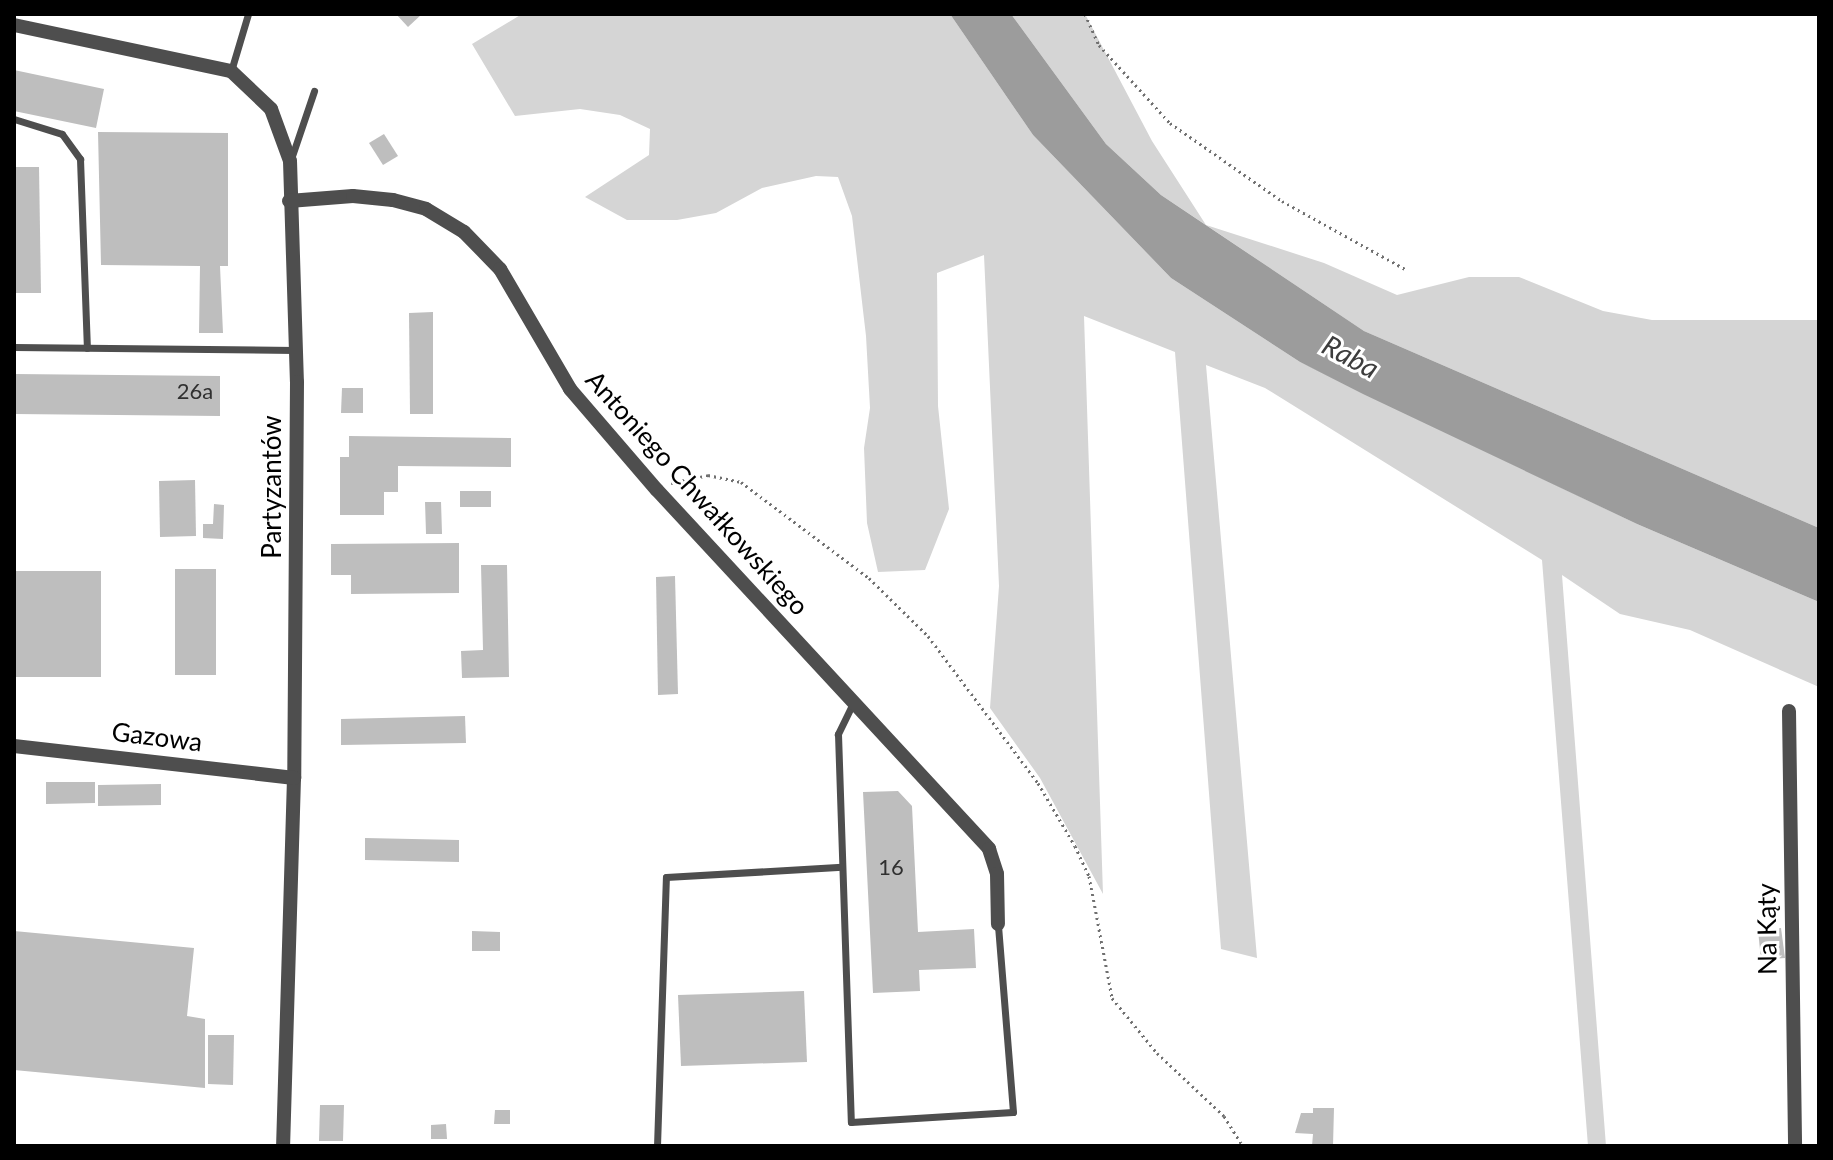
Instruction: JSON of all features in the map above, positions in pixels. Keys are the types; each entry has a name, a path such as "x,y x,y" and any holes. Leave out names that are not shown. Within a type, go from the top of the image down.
{"street":[{"path":"14,25 231,71"},
{"name":"Partyzantów","path":"231,71 271,109 290,161 295,350 294,778 283,1146"},
{"name":"Antoniego Chwałkowskiego","path":"289,201 353,196 393,200 426,209 464,232 500,269 570,389 657,490 989,849 997,874 998,924"},
{"name":"Na Kąty","path":"1789,711 1795,1146"},
{"name":"Gazowa","path":"14,746 294,778"}],"lane":[{"path":"231,71 248,14"},
{"path":"290,161 314,91"},
{"path":"14,119 62,134 80,159 87,348"},
{"path":"14,347 295,350"},
{"path":"854,701 838,734 851,1122 1013,1112 998,924"},
{"path":"657,1146 666,877 842,867"}],"path":[{"path":"1085,14 1099,45 1170,123 1282,201 1407,270"},
{"path":"657,490 694,477 741,482 869,578 928,636 1038,783 1075,846 1092,888 1112,998 1157,1053 1224,1116 1243,1146"}],"shaded area":[{"path":"522,14 950,14 1033,135 1171,278 1300,362 1637,524 1819,602 1819,687 1690,630 1620,614 1562,575 1606,1146 1588,1146 1542,560 1265,388 1206,365 1257,958 1221,949 1175,352 1084,316 1103,894 1040,778 990,708 999,586 984,255 937,273 938,406 949,509 925,570 878,572 867,523 864,448 870,408 866,336 852,216 838,177 816,176 762,188 716,213 677,220 627,220 585,197 649,155 650,129 620,115 580,109 515,116 472,44"},
{"path":"1011,14 1085,14 1152,141 1206,225 1161,195 1106,144"},
{"path":"1206,225 1324,263 1397,295 1469,277 1519,277 1603,311 1652,320 1819,320 1819,528 1364,331"}],"water":[{"name":"Raba","path":"950,14 1011,14 1106,144 1161,195 1364,331 1819,528 1819,602 1637,524 1363,394 1300,362 1171,278 1033,135"}],"building":[{"path":"396,14 422,14 408,27"},
{"path":"14,70 104,89 96,128 14,111"},
{"path":"98,132 228,133 228,266 220,266 223,333 199,333 200,266 101,265"},
{"path":"384,134 398,156 383,165 369,143"},
{"path":"14,167 39,167 41,293 14,293"},
{"path":"433,312 433,414 410,414 409,313"},
{"path":"14,374 220,376 220,416 14,414"},
{"path":"342,388 363,388 363,413 341,413"},
{"path":"349,436 511,438 511,467 398,466 398,492 384,492 384,515 340,515 340,457 349,457"},
{"path":"195,480 196,536 160,537 159,481"},
{"path":"460,491 491,491 491,507 460,507"},
{"path":"425,502 441,502 442,534 426,534"},
{"path":"214,504 224,505 223,539 203,538 203,524 213,524"},
{"path":"459,543 459,593 351,594 351,575 331,575 331,544"},
{"path":"481,565 507,565 509,677 462,678 461,651 483,650"},
{"path":"175,569 216,569 216,675 175,675"},
{"path":"14,571 101,571 101,677 14,677"},
{"path":"675,576 678,694 658,695 656,577"},
{"path":"465,716 466,743 341,745 341,719"},
{"path":"46,782 95,782 95,803 46,804"},
{"path":"161,784 161,805 98,806 98,785"},
{"path":"898,791 912,806 918,932 974,929 976,968 919,970 920,991 873,993 863,792"},
{"path":"365,838 459,840 459,862 365,860"},
{"path":"1781,928 1785,958 1761,960 1758,930"},
{"path":"14,931 194,948 187,1016 205,1019 205,1088 14,1070"},
{"path":"472,931 500,932 500,951 472,951"},
{"path":"804,991 807,1062 681,1066 678,995"},
{"path":"208,1035 234,1035 233,1085 208,1084"},
{"path":"320,1105 344,1105 343,1141 319,1141"},
{"path":"1313,1108 1334,1108 1333,1146 1312,1146 1313,1134 1295,1133 1301,1113 1313,1113"},
{"path":"495,1110 510,1110 510,1124 494,1124"},
{"path":"446,1124 447,1139 431,1139 431,1125"}]}
